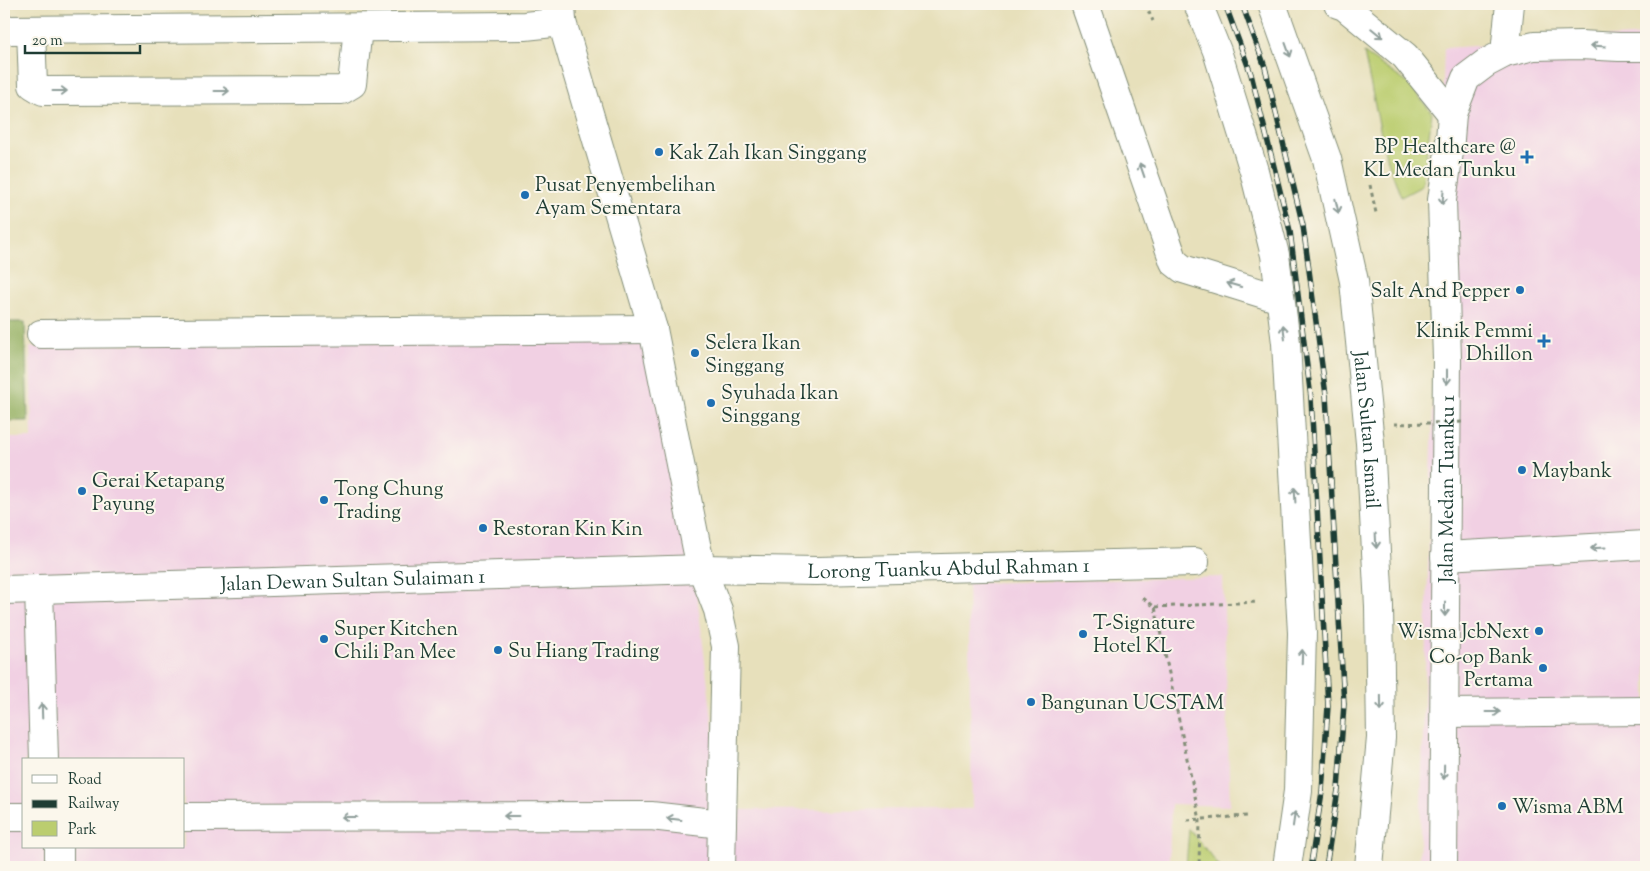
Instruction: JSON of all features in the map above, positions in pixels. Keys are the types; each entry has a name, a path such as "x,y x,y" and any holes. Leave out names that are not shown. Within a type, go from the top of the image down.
{"street":[{"path":"1084,4 1174,262 1183,270 1280,299"},
{"path":"1198,4 1217,51 1254,172 1276,255 1286,344 1302,634 1298,791 1287,867"},
{"name":"Jalan Sultan Ismail","path":"1272,4 1327,159 1354,281 1370,443 1379,606 1382,738 1370,867"},
{"path":"1338,4 1344,6 1405,56 1452,114"},
{"path":"1506,53 1510,4"},
{"path":"4,30 525,26 561,13 653,329 702,569 718,610 726,646 721,867"},
{"path":"31,30 33,85 43,91 342,90 352,84 358,28"},
{"name":"Jalan Medan Tuanku 1","path":"1443,867 1447,359 1442,200 1452,114 1466,78 1486,63 1506,53 1534,46 1646,47"},
{"path":"41,334 653,329"},
{"path":"1445,556 1646,545"},
{"name":"Lorong Tuanku Abdul Rahman 1","path":"702,569 816,571 1194,562"},
{"name":"Jalan Dewan Sultan Sulaiman 1","path":"4,590 702,569"},
{"path":"38,589 44,758"},
{"path":"1445,713 1646,711"},
{"path":"185,817 651,816 722,824"},
{"path":"4,817 22,817"},
{"path":"59,848 59,867"}],"path":[{"path":"1145,4 1153,21"},
{"path":"1394,424 1463,422"},
{"path":"1137,597 1143,598 1156,607 1258,602"},
{"path":"1156,607 1200,820 1199,867"},
{"path":"1187,820 1248,816"}],"shaded area":[{"path":"1646,35 1646,867 1419,867 1444,48"},
{"path":"665,329 723,810 972,809 968,583 1223,577 1230,806 1171,804 1169,867 4,867 4,438 32,438 30,347"}],"green space":[{"path":"1364,53 1409,84 1432,113 1422,186 1401,197 1385,153"},
{"path":"4,322 25,322 28,421 4,421"},
{"path":"1189,829 1220,867 1186,867"}],"railway":[{"path":"1225,4 1251,74 1290,231 1311,398 1328,706 1322,792 1309,867"},
{"path":"1242,4 1265,67 1303,226 1326,395 1344,704 1338,790 1326,867"}],"place":[{"name":"Kak Zah Ikan Singgang","path":"659,152"},
{"name":"BP Healthcare @ KL Medan Tunku","path":"1527,157"},
{"name":"Pusat Penyembelihan Ayam Sementara","path":"525,195"},
{"name":"Salt And Pepper","path":"1520,290"},
{"name":"Klinik Pemmi Dhillon","path":"1544,341"},
{"name":"Selera Ikan Singgang","path":"695,353"},
{"name":"Syuhada Ikan Singgang","path":"711,403"},
{"name":"Maybank","path":"1522,470"},
{"name":"Gerai Ketapang Payung","path":"82,491"},
{"name":"Tong Chung Trading","path":"324,500"},
{"name":"Restoran Kin Kin","path":"483,528"},
{"name":"Wisma JcbNext","path":"1539,631"},
{"name":"T-Signature Hotel KL","path":"1083,634"},
{"name":"Super Kitchen Chili Pan Mee","path":"324,639"},
{"name":"Su Hiang Trading","path":"498,650"},
{"name":"Co-op Bank Pertama","path":"1543,668"},
{"name":"Bangunan UCSTAM","path":"1031,702"},
{"name":"Wisma ABM","path":"1502,806"}]}
